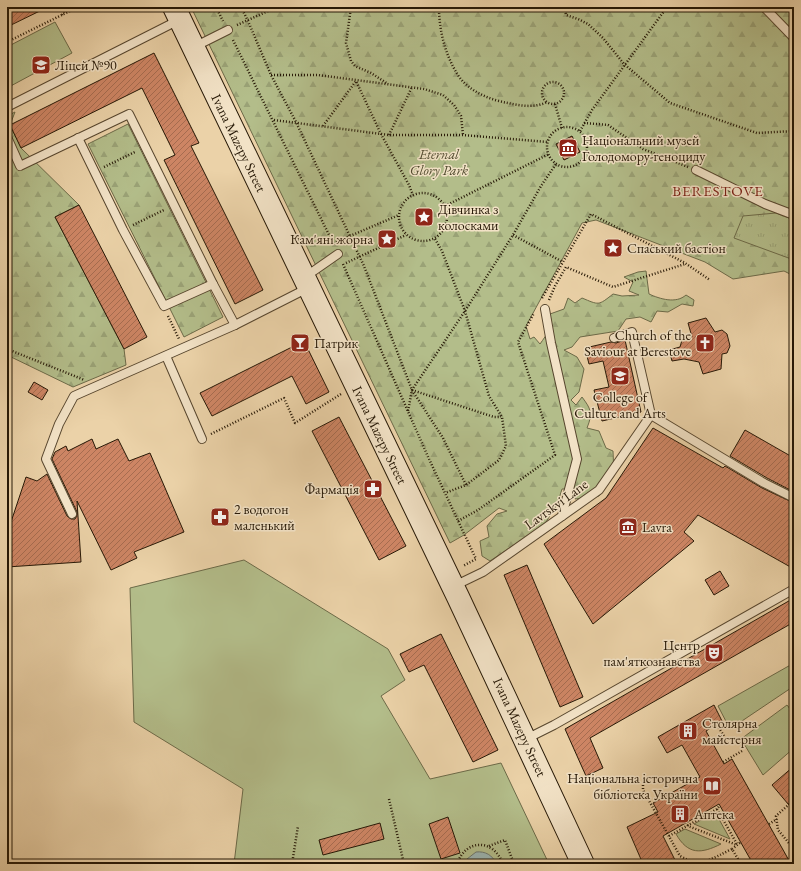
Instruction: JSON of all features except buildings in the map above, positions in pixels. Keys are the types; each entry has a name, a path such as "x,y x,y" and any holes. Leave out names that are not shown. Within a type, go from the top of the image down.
{"main road":[{"name":"Ivana Mazepy Street","path":"177,13 526,739 584,864"}],"lane":[{"path":"764,7 794,38"},
{"path":"7,108 177,13"},
{"path":"193,47 228,30"},
{"path":"7,137 20,166 129,114 173,206 235,325"},
{"path":"78,138 123,230 164,306 213,284"},
{"path":"696,170 765,204 794,215"},
{"path":"72,514 46,459 59,424 74,396 235,325 307,282 338,254"},
{"path":"545,309 551,343 577,459 562,516"},
{"path":"614,338 632,332 651,415 764,483 794,498"},
{"path":"166,356 202,439"},
{"name":"Lavrskyi Lane","path":"453,587 483,572 599,490 651,415"},
{"path":"526,739 554,725 794,588"}],"path":[{"path":"62,15 66,7"},
{"path":"7,42 78,7"},
{"path":"216,7 333,244 399,215"},
{"path":"241,7 271,75 296,122 359,256 412,390 443,438 466,485"},
{"path":"228,30 277,7"},
{"path":"351,7 346,42 350,61 355,66 371,73 390,85"},
{"path":"439,7 440,30 447,54 458,76 469,86 482,95 498,101 518,106 532,106 547,102 555,104 562,100 565,92 562,85 556,81 548,82 543,88 542,96 547,102"},
{"path":"565,7 566,15 578,18 588,24 603,38 624,64 670,103 757,133 794,131"},
{"path":"580,131 592,110 624,64 667,7"},
{"path":"271,75 318,76 424,89 443,95 454,105 461,116 464,135"},
{"path":"323,126 356,81"},
{"path":"356,81 381,134 413,195"},
{"path":"389,135 412,88"},
{"path":"555,104 562,128"},
{"path":"273,120 389,135 464,135 548,142"},
{"path":"584,123 608,126 643,149 696,170"},
{"path":"568,127 580,131 587,142 586,154 583,160 572,167 565,167 556,164 547,148 551,136 562,128 568,127"},
{"path":"94,172 145,147"},
{"path":"445,206 549,154"},
{"path":"408,411 412,390 465,311 556,164"},
{"path":"420,193 432,194 445,206 448,214 445,229 435,239 428,241 413,239 406,235 402,229 399,222 399,215 403,203 413,195 420,193"},
{"path":"123,230 173,206"},
{"path":"540,302 591,214 685,263 710,280"},
{"path":"406,235 343,264 476,559"},
{"path":"513,235 563,262"},
{"path":"435,239 442,251 465,311 489,396 502,417 506,446 499,460 466,485 445,493"},
{"path":"529,322 545,309 555,286 566,268 613,287 685,263"},
{"path":"164,306 184,348"},
{"path":"458,521 478,510 555,455 518,342 536,309"},
{"path":"7,349 82,378 91,388"},
{"path":"412,390 494,416 502,417"},
{"path":"202,439 284,398 295,423 343,393"},
{"path":"717,725 726,739"},
{"path":"723,762 742,751"},
{"path":"643,785 643,790 680,856 691,862 707,861"},
{"path":"389,799 404,864"},
{"path":"794,800 776,816 778,830 794,849"},
{"path":"669,836 687,824 717,809 720,805"},
{"path":"717,809 737,845"},
{"path":"769,824 777,819"},
{"path":"687,824 737,845"},
{"path":"292,864 298,826"},
{"path":"458,864 460,858 469,848 475,845 489,846 505,840 514,864"},
{"path":"699,864 732,849 740,842"},
{"path":"489,846 496,850 503,864"},
{"path":"732,849 741,864"}],"green space":[{"name":"Eternal Glory Park","path":"191,7 794,7 794,276 784,271 733,279 705,262 596,220 582,223 526,326 530,339 534,337 540,344 550,327 550,314 564,309 568,298 575,303 582,298 598,303 604,301 613,294 622,296 639,295 629,291 633,282 624,277 638,272 646,271 649,294 668,300 682,298 686,295 694,300 693,306 682,304 668,312 657,311 651,322 640,317 626,319 618,331 580,337 572,347 564,350 577,357 584,369 579,392 571,400 576,405 582,397 589,408 590,419 587,428 599,431 606,448 613,451 614,476 599,496 575,499 574,489 562,489 557,505 544,525 490,561 482,556 480,541 489,537 487,526 497,514 507,511 499,508 464,535 450,543"},
{"path":"55,22 72,53 7,88 7,47"},
{"path":"15,112 10,125 21,148 79,205 55,217 124,349 126,365 73,387 7,355 7,116"},
{"path":"128,124 223,317 184,337 88,144"},
{"path":"776,213 794,220 794,260 734,238 743,216"},
{"path":"244,560 388,649 405,680 381,696 430,779 501,763 549,864 234,864 243,789 134,722 130,588"},
{"path":"794,663 794,686 730,729 718,706"},
{"path":"787,705 794,714 794,748 763,775 741,739"},
{"path":"715,812 730,839 694,824"},
{"path":"685,829 721,844 701,851 690,849 685,846 676,834"}],"water":[{"path":"476,852 488,854 493,858 496,864 465,864 467,859"}],"place":[{"name":"Ліцей №90","path":"41,65"},
{"name":"Національний музей Голодомору-геноциду","path":"568,148"},
{"name":"Дівчинка з колосками","path":"424,217"},
{"name":"Кам'яні жорна","path":"387,239"},
{"name":"Спаський бастіон","path":"613,248"},
{"name":"Патрик","path":"300,343"},
{"name":"Church of the Saviour at Berestove","path":"705,343"},
{"name":"College of Culture and Arts","path":"620,376"},
{"name":"Фармація","path":"373,489"},
{"name":"2 водогон маленький","path":"220,517"},
{"name":"Lavra","path":"628,527"},
{"name":"Центр пам'яткознавства","path":"714,653"},
{"name":"Столярна майстерня","path":"688,731"},
{"name":"Національна історична бібліотека України","path":"712,786"},
{"name":"Аптека","path":"680,814"}],"district":[{"name":"BERESTOVE","path":"718,190"}]}
